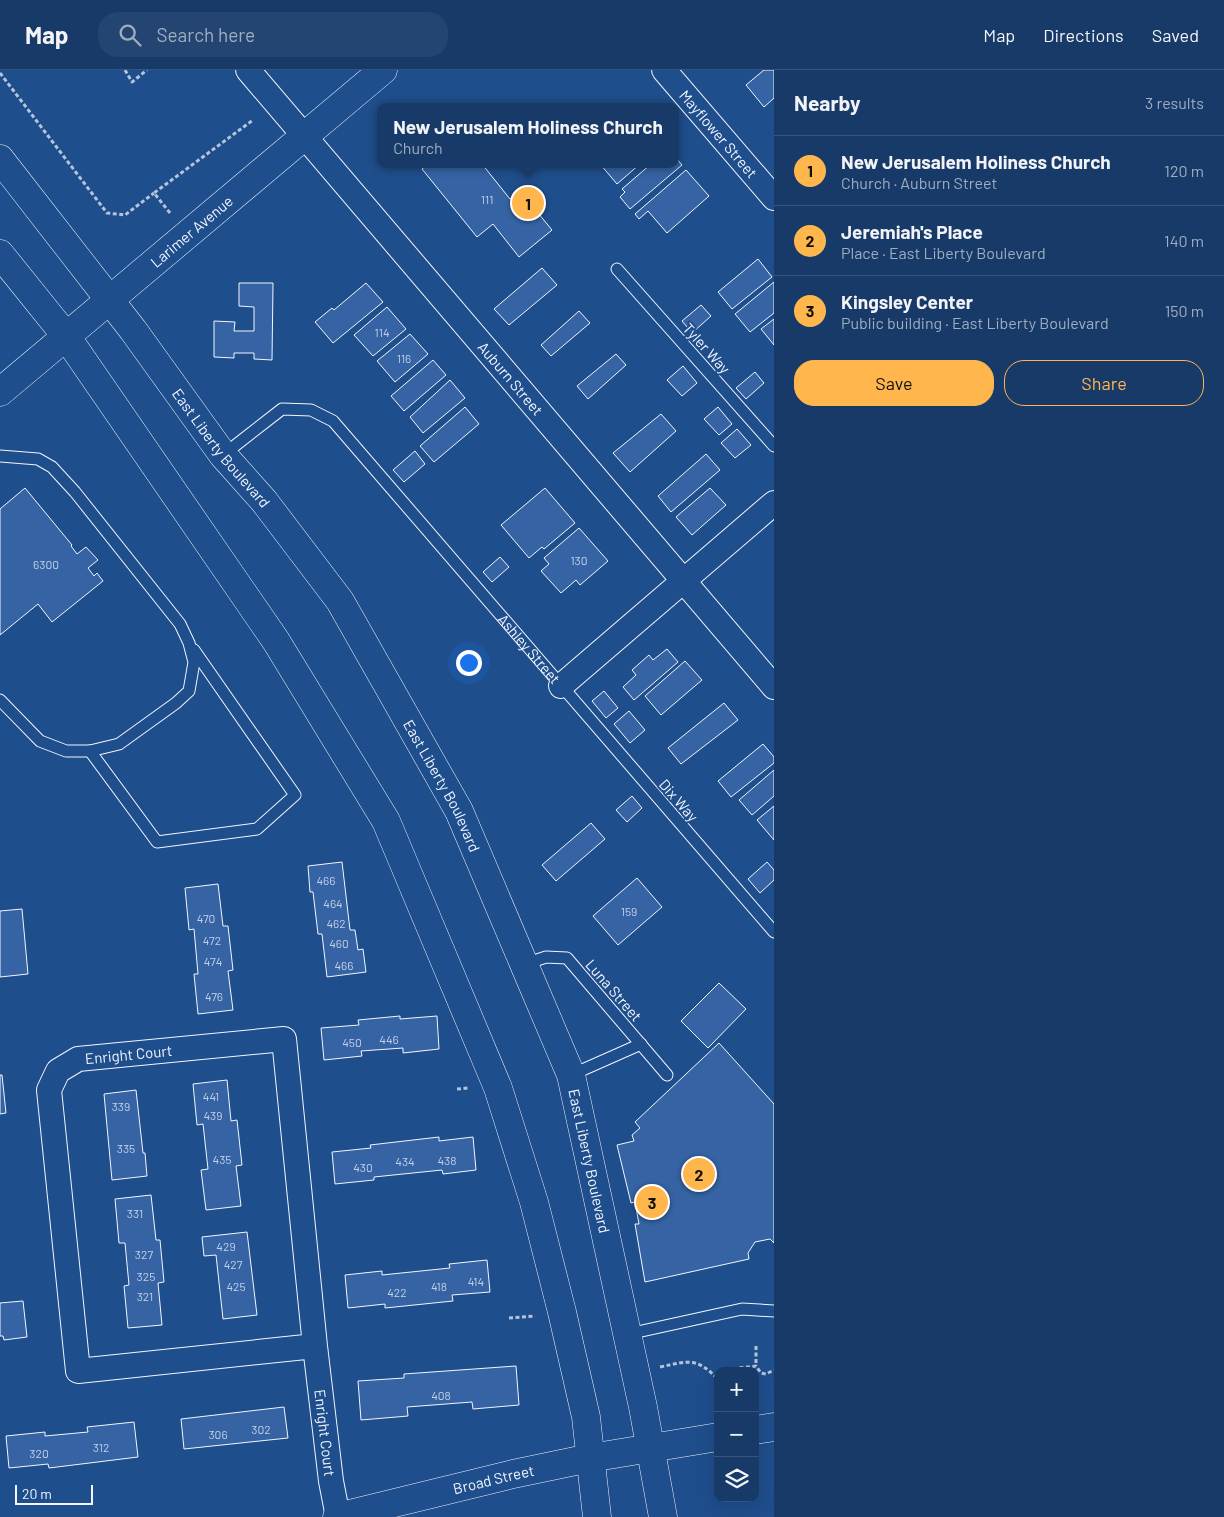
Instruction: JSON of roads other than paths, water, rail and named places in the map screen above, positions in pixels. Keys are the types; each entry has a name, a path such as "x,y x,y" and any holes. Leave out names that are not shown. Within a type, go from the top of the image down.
{"main road":[{"name":"Larimer Avenue","path":"0,392 383,70"},
{"name":"East Liberty Boulevard","path":"0,159 138,337 223,455 264,501 340,601 459,811 571,1075 628,1334 663,1517"},
{"path":"0,254 66,336 276,641 386,821 498,1088 534,1202 586,1417 597,1517"},
{"path":"759,1429 774,1427"},
{"name":"Broad Street","path":"338,1517 407,1504 513,1474 590,1458 714,1438"}],"street":[{"name":"Auburn Street","path":"248,70 774,687"},
{"name":"Mayflower Street","path":"666,71 774,198"},
{"name":"Ashley Street","path":"561,686 774,503"},
{"name":"Enright Court","path":"316,1346 78,1371 50,1090 58,1071 78,1059 284,1039 331,1481 338,1517"}],"lane":[{"name":"Tyler Way","path":"617,269 774,446"},
{"name":"Ashley Street","path":"223,455 282,409 311,410 333,421 561,686"},
{"path":"0,456 38,459 52,466 75,492 180,624 194,662 189,691 176,703 119,744 90,751 66,751 40,741 0,700"},
{"path":"90,751 158,842 257,829 295,795 188,643"},
{"name":"Dix Way","path":"561,686 774,932"},
{"name":"Luna Street","path":"525,964 546,957 567,958 667,1075"},
{"path":"571,1075 641,1044"},
{"path":"628,1334 742,1309 774,1311"}],"place":[{"name":"New Jerusalem Holiness Church","path":"528,203"},
{"name":"Jeremiah's Place","path":"699,1174"},
{"name":"Kingsley Center","path":"652,1202"}]}
